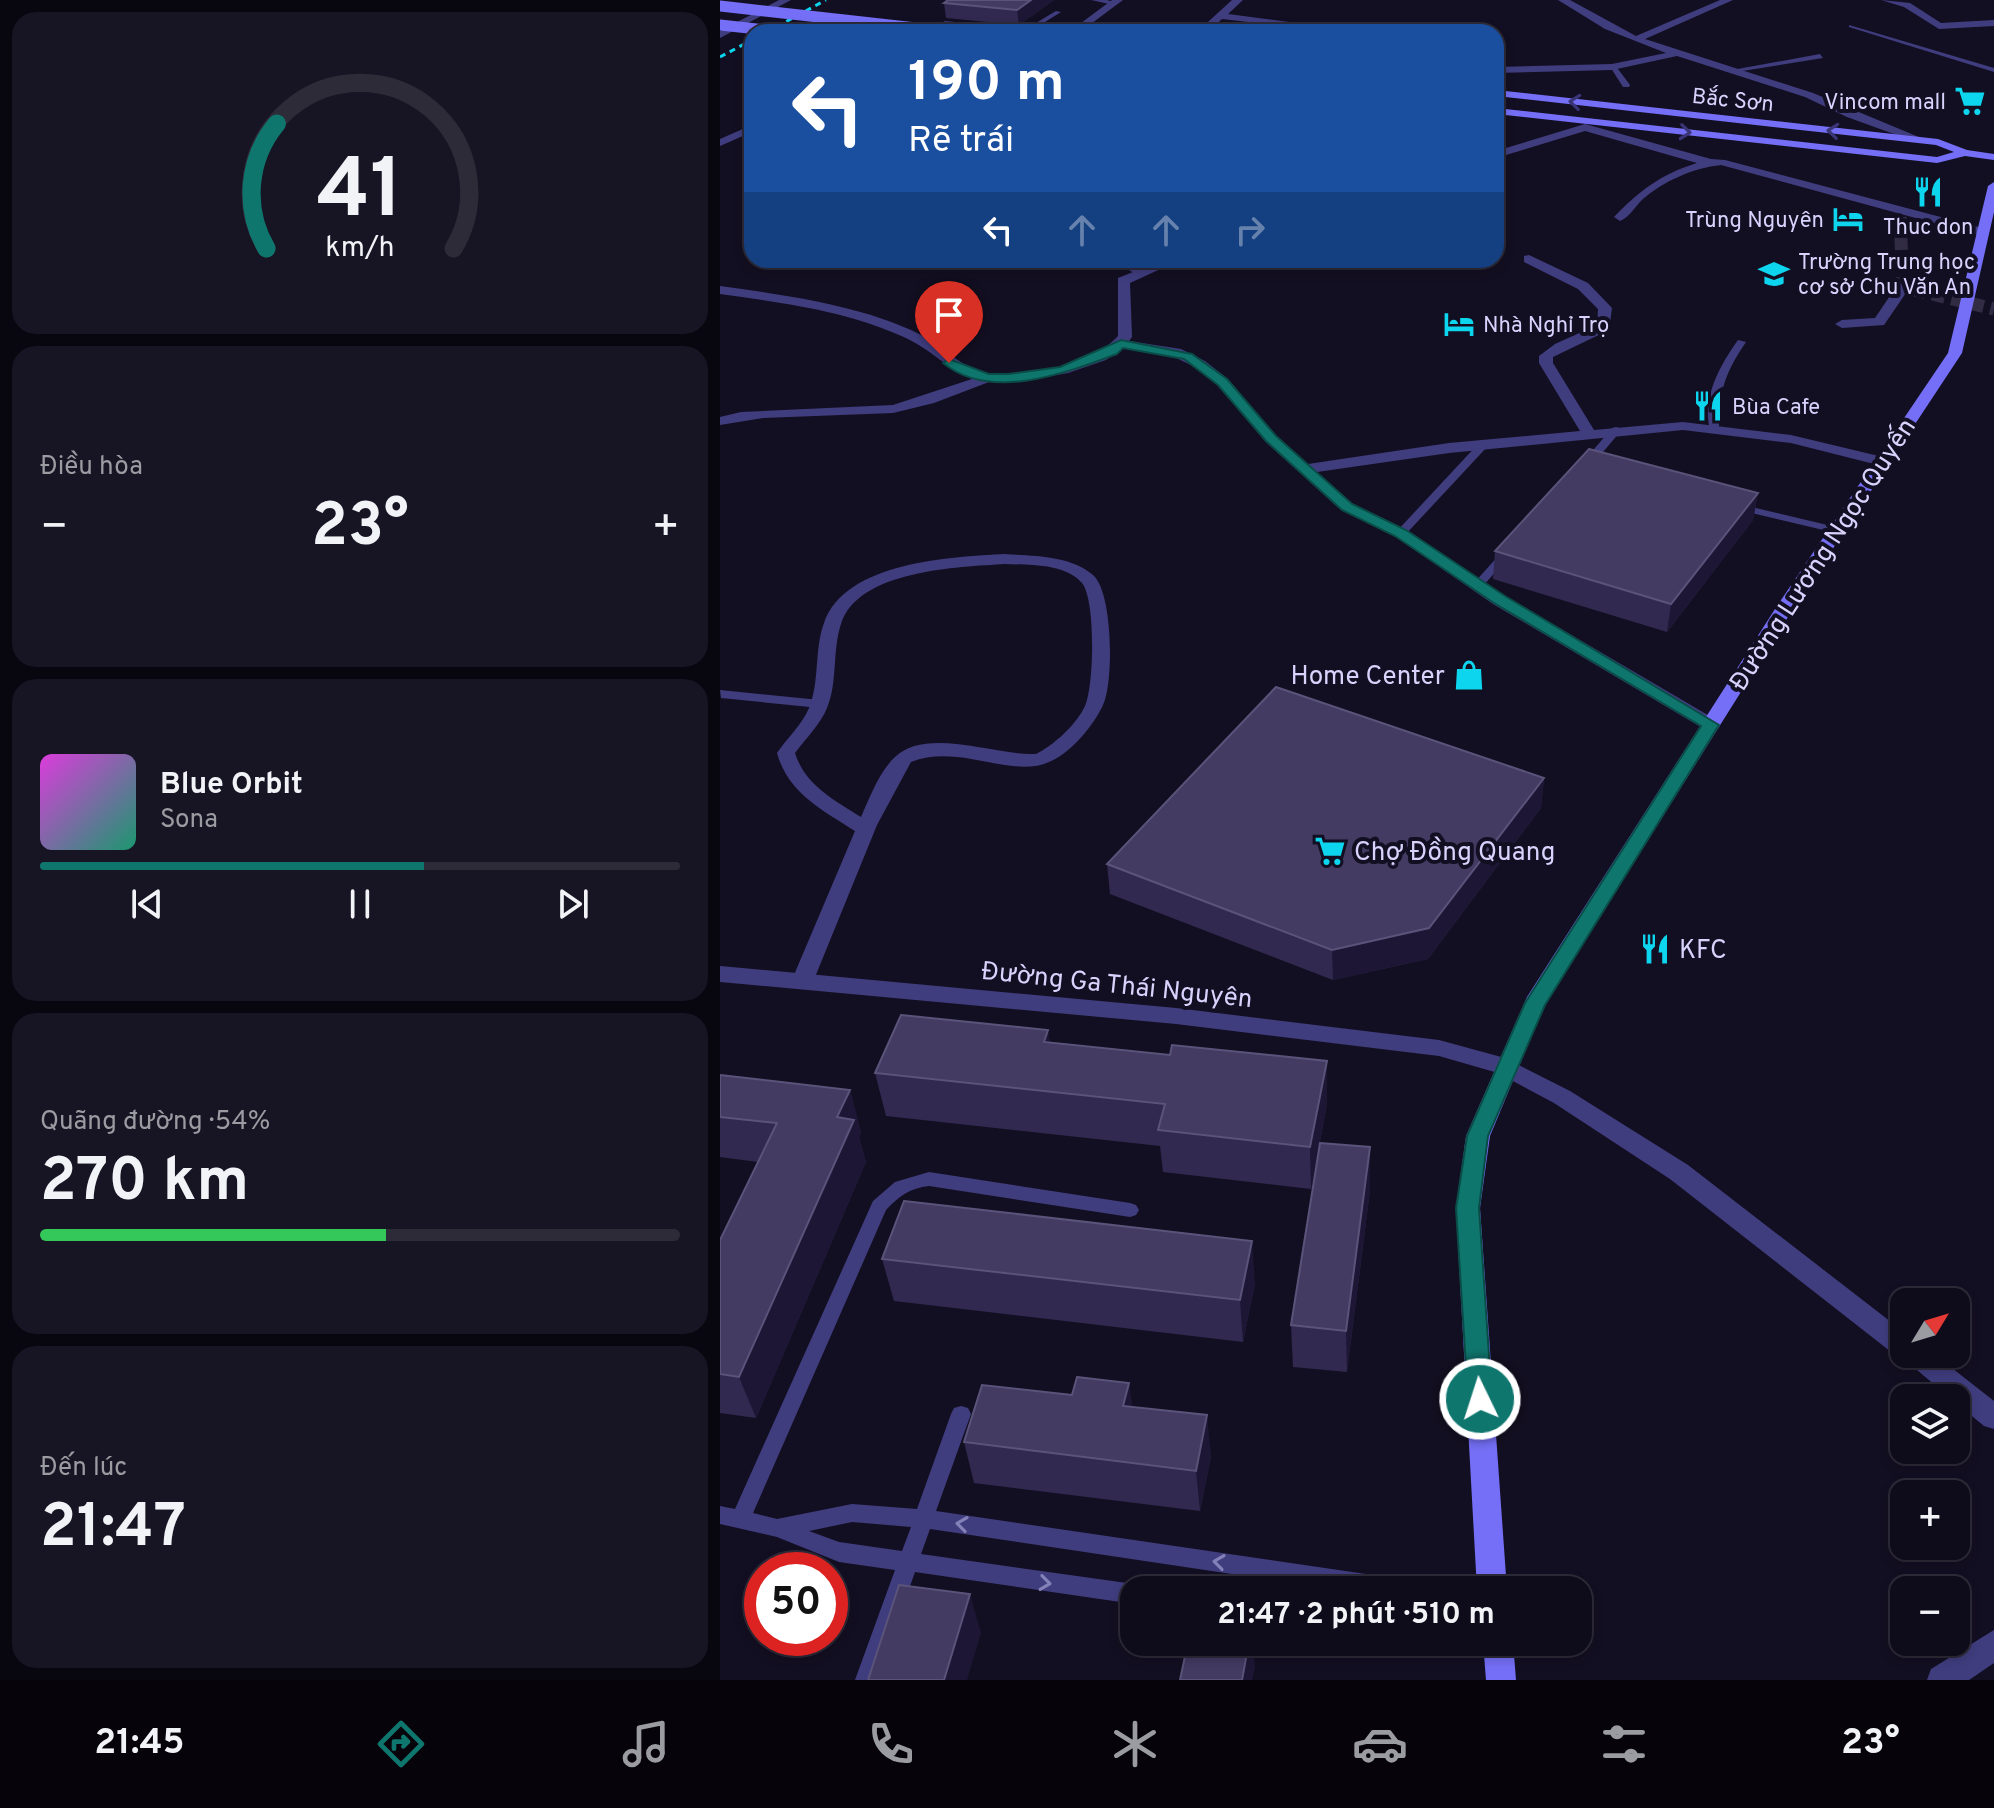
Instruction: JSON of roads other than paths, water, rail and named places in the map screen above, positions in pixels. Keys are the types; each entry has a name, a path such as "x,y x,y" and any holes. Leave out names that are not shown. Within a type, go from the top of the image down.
{"main road":[{"path":"720,6 881,24"},
{"path":"720,25 744,28"},
{"name":"Bắc Sơn","path":"1504,94 1938,142 1965,153 1994,157"},
{"name":"Bắc Sơn","path":"1504,112 1937,160 1965,153"},
{"name":"Đường Lương Ngọc Quyến","path":"1491,1576 1468,1208 1475,1145 1505,1067 1535,1003 1836,530 1955,353 1994,186"},
{"path":"1499,1656 1501,1680"}],"street":[{"path":"720,35 786,0"},
{"path":"1210,24 1238,0"},
{"path":"1637,39 1728,0"},
{"path":"1886,0 1907,5 1939,26 1994,23"},
{"path":"1085,24 1116,1"},
{"path":"1571,2 1637,39 1809,95 1851,115 1920,140"},
{"path":"1217,16 1290,24"},
{"path":"1504,70 1612,67 1678,53"},
{"path":"1504,152 1585,127 1707,162 1736,164 1982,232"},
{"path":"720,143 744,132"},
{"path":"1620,217 1636,199 1680,172 1707,162"},
{"path":"1529,259 1583,286 1605,308 1604,327 1595,334 1553,349 1546,356 1546,363 1589,434"},
{"path":"720,290 819,306 895,329 918,337 966,372 987,378 1029,377 1062,370 1113,351 1121,344 1125,326 1121,286 1126,278 1153,268"},
{"path":"1842,324 1879,322 1903,287"},
{"path":"1121,344 1176,352 1200,364 1223,382 1271,439 1347,507 1401,533 1478,585 1711,725"},
{"path":"720,421 761,413 891,409 922,402 987,378"},
{"path":"1303,469 1483,445 1683,426 1791,439 1882,461"},
{"path":"802,982 866,829 894,767 902,759 936,749 1031,761 1052,753 1080,726 1097,700 1098,599 1089,580 1074,569 1052,561 1025,559 951,564 872,582 845,600 831,625 820,704 786,753 789,770 804,788 866,829"},
{"name":"Đường Ga Thái Nguyên","path":"720,974 1176,1016 1396,1042 1439,1048 1505,1067 1562,1097 1679,1172 1890,1336"},
{"path":"1932,1368 1994,1417"},
{"path":"1942,1680 1994,1645"}],"lane":[{"path":"1094,0 1116,1"},
{"path":"1039,24 1058,12"},
{"path":"1851,26 1994,70"},
{"path":"1736,70 1820,56"},
{"path":"1612,67 1626,85"},
{"path":"1131,268 1140,273"},
{"path":"1714,428 1713,390 1741,342"},
{"path":"1597,473 1583,469 1616,430"},
{"path":"1401,533 1483,445"},
{"path":"1722,503 1836,530"},
{"path":"1478,585 1515,544"},
{"path":"721,694 820,704"},
{"path":"740,1521 879,1206 894,1190 912,1180 929,1179 1130,1210"},
{"path":"866,1680 961,1414"},
{"path":"777,1528 852,1513 926,1519 1312,1576"},
{"path":"720,1515 777,1528 839,1552 908,1559 1019,1579 1120,1592"}],"tunnel":[{"path":"1900,217 1903,287 1994,309"}],"railway":[{"path":"782,24 826,0"},
{"path":"720,57 744,44"}],"place":[{"name":"Vincom mall","path":"1970,101"},
{"name":"Thuc don","path":"1928,192"},
{"name":"Trùng Nguyên","path":"1848,219"},
{"name":"Trường Trung học cơ sở Chu Văn An","path":"1774,274"},
{"name":"Nhà Nghỉ Trọ","path":"1459,324"},
{"name":"Bùa Cafe","path":"1708,406"},
{"name":"Home Center","path":"1469,675"},
{"name":"Chợ Đồng Quang","path":"1330,851"},
{"name":"KFC","path":"1655,949"}]}
